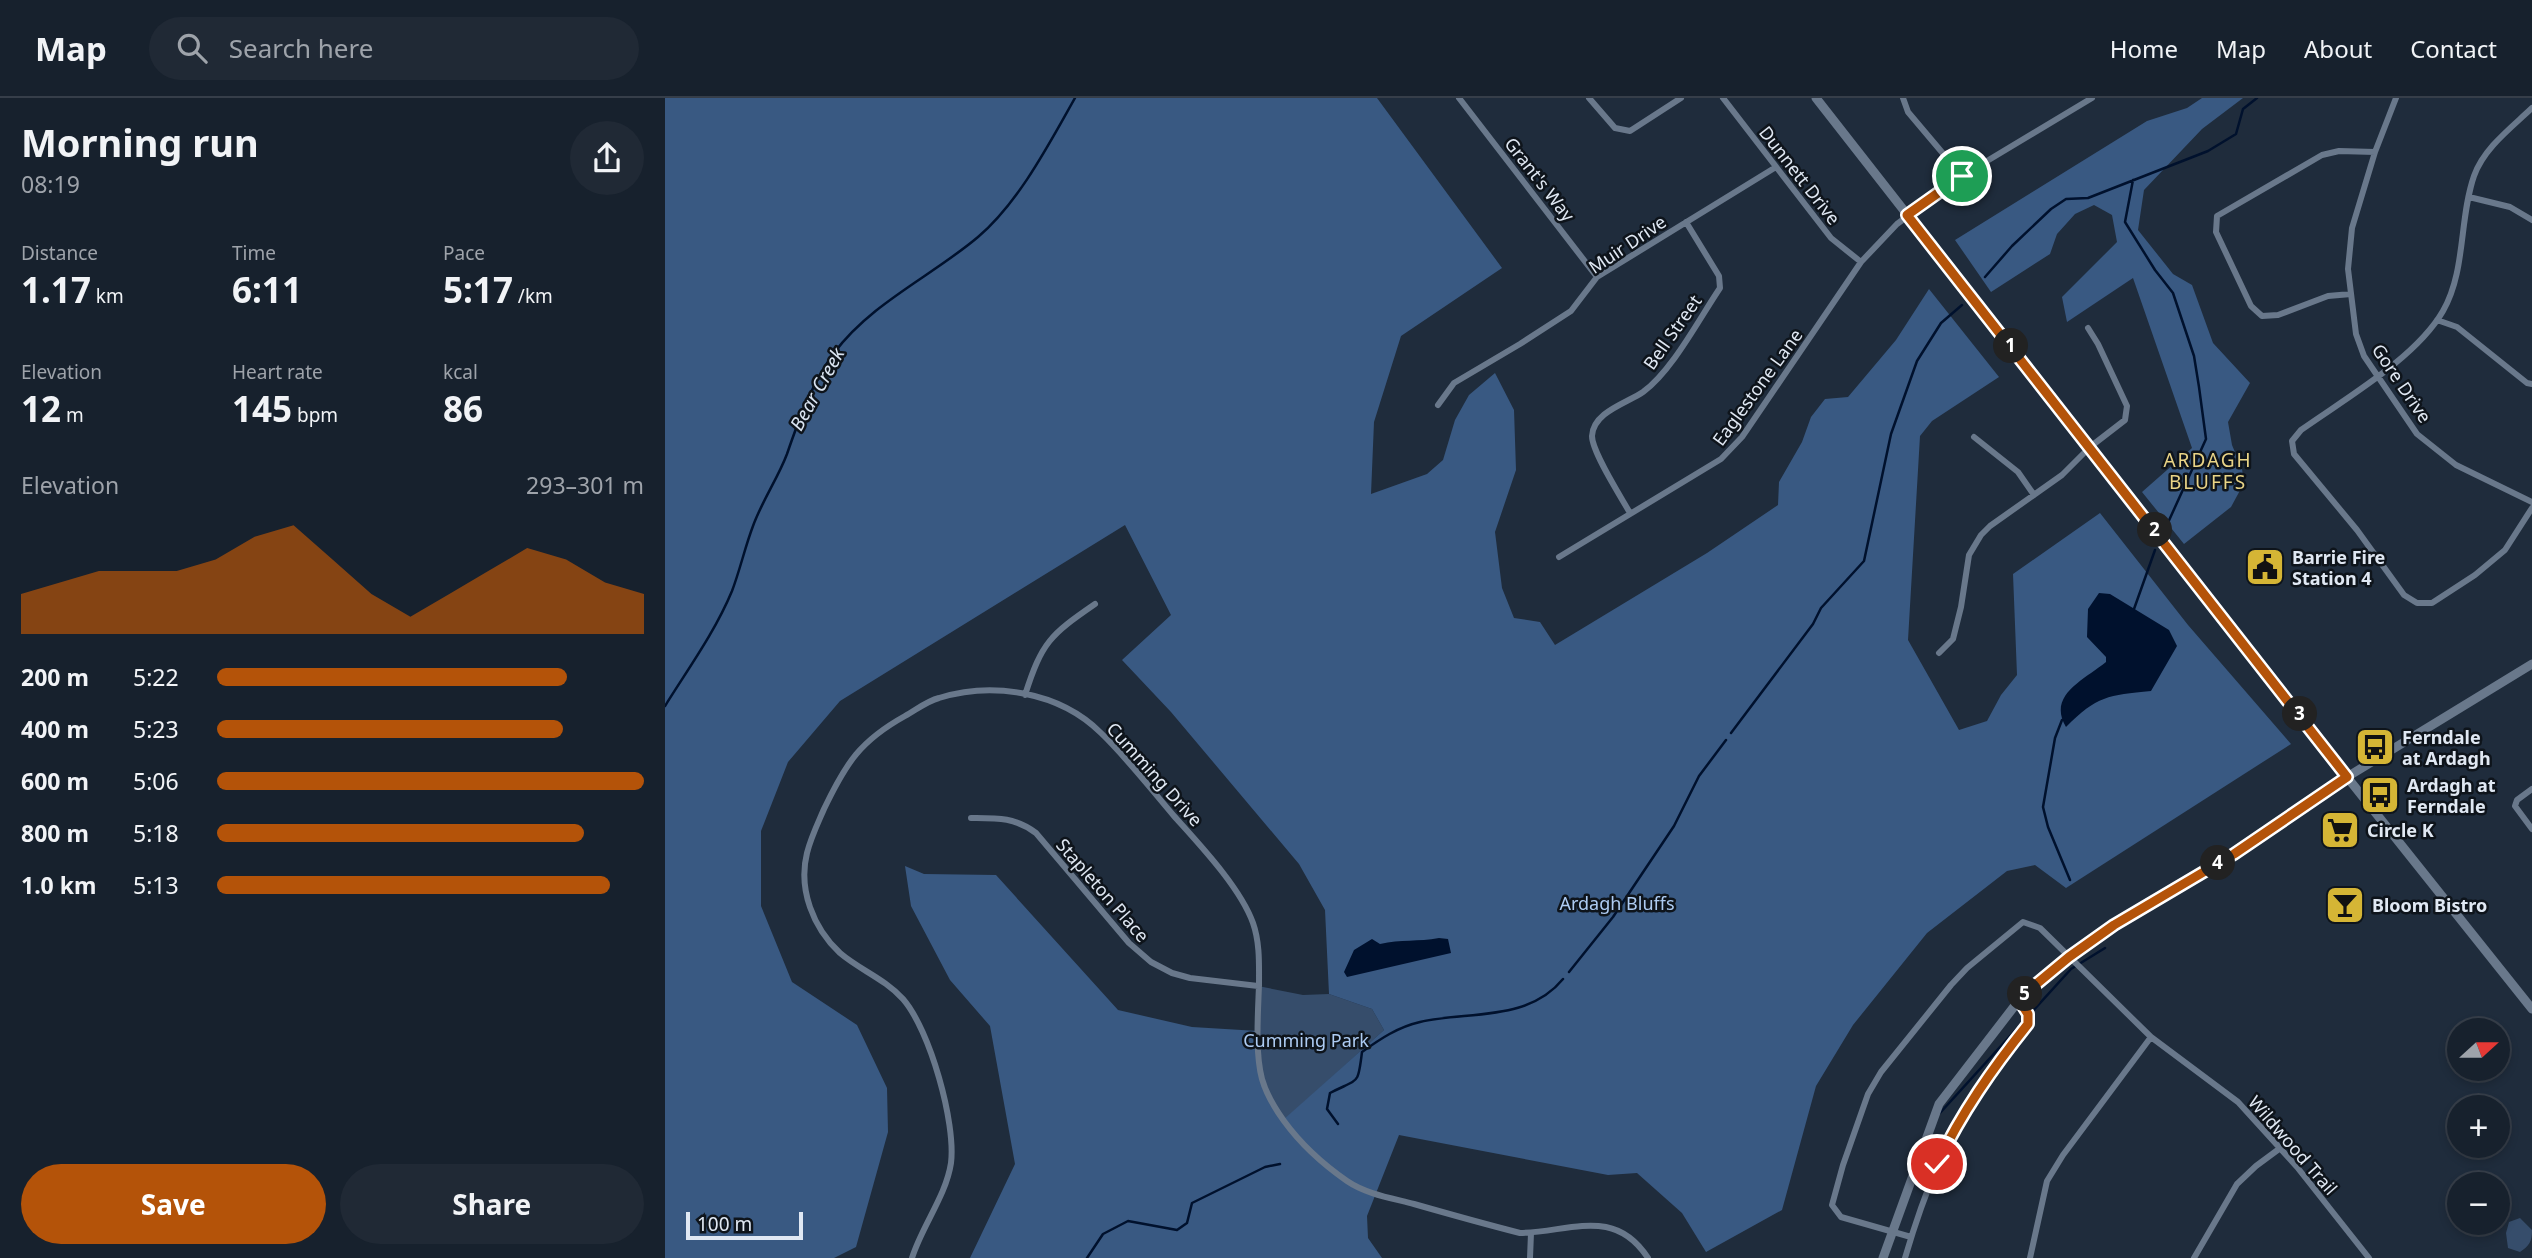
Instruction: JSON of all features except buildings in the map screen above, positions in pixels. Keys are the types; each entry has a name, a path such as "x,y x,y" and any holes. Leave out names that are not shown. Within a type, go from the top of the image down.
{"street":[{"name":"Grant's Way","path":"1459,98 1597,277"},
{"path":"1589,98 1615,128 1630,131 1681,98"},
{"name":"Dunnett Drive","path":"1723,98 1831,238 1861,262"},
{"path":"1816,98 2532,1009"},
{"path":"1903,98 1908,112 1962,176"},
{"name":"Eaglestone Lane","path":"1559,557 1721,459 1742,437 1861,262 1907,215 1962,176 2092,98"},
{"name":"Gore Drive","path":"2396,98 2375,152 2352,229 2348,269 2356,334 2364,356 2417,434 2456,465 2532,502"},
{"path":"2532,108 2489,150 2475,175 2455,275 2444,309 2430,331 2378,375 2301,430 2292,441 2294,454 2357,530 2404,594 2417,603 2432,603 2475,575 2505,550 2532,508"},
{"path":"2351,294 2328,296 2278,315 2262,316 2251,306 2216,232 2217,216 2322,155 2339,151 2375,152"},
{"name":"Muir Drive","path":"1438,405 1454,383 1571,311 1597,277 1776,167"},
{"path":"2469,197 2510,207 2532,220"},
{"name":"Bell Street","path":"1630,513 1607,473 1592,438 1594,425 1606,413 1660,379 1720,288 1719,276 1686,222"},
{"path":"2437,320 2457,327 2527,383 2532,384"},
{"path":"1940,653 1953,639 1961,607 1966,564 1974,545 1990,526 2062,475 2089,447 2122,424 2128,411 2088,328"},
{"path":"1973,437 2011,465 2034,495"},
{"path":"1025,695 1034,664 1045,645 1060,628 1095,604"},
{"path":"1883,1258 1939,1104 2019,1000 2069,957 2114,925 2234,854 2347,777 2532,664"},
{"name":"Cumming Drive","path":"912,1258 951,1163 948,1116 929,1046 920,1023 906,1002 888,984 840,953 821,930 808,906 806,855 813,833 838,780 856,752 880,730 936,698 965,691 996,689 1052,701 1077,714 1099,731 1195,840 1245,903 1259,950 1258,1027 1262,1079 1283,1121 1308,1149 1348,1182 1372,1193 1520,1233 1584,1225 1607,1225 1627,1234 1648,1258"},
{"path":"2532,789 2517,800 2515,806 2532,829"},
{"name":"Stapleton Place","path":"971,818 1006,819 1027,826 1036,833 1129,943 1161,968 1190,978 1258,986"},
{"name":"Wildwood Trail","path":"1890,1233 1840,1217 1832,1205 1868,1094 1881,1072 1959,976 2023,922 2040,928 2151,1037 2238,1102 2297,1167 2369,1258"},
{"path":"1905,1258 1920,1205 1954,1129 1989,1073 2028,1024 2028,1014 2019,1000"},
{"path":"2030,1258 2047,1181 2063,1155 2151,1037"},
{"path":"2194,1258 2237,1184 2279,1149"},
{"path":"1530,1258 1531,1233"},
{"path":"1890,1233 1911,1237"}],"green space":[{"name":"Ardagh Bluffs","path":"665,98 1377,98 1502,268 1401,336 1374,422 1371,494 1427,474 1443,460 1455,420 1469,395 1495,373 1514,410 1516,470 1495,532 1502,588 1514,618 1540,622 1555,645 1707,553 1778,505 1779,482 1802,442 1811,417 1825,399 1848,397 1896,340 1929,289 1999,377 1932,421 1920,436 1908,640 1959,730 1987,721 2001,695 2017,675 2013,574 2100,513 2188,625 2291,744 2066,888 2035,865 2007,871 1927,933 1853,1025 1816,1086 1782,1210 1706,1252 1682,1213 1637,1173 1608,1175 1399,1135 1367,1216 1368,1238 1382,1258 970,1258 1015,1164 990,1026 950,980 911,906 905,866 924,874 996,875 1118,1010 1192,1027 1258,1031 1262,1079 1283,1120 1384,1030 1372,1009 1329,994 1325,910 1299,864 1171,712 1122,660 1171,615 1125,525 840,701 788,762 761,831 761,906 792,982 857,1025 887,1088 888,1132 856,1247 834,1258 665,1258"},
{"path":"2202,98 2243,98 2202,129 2144,190 2138,230 2173,274 2192,285 2213,343 2250,383 2228,422 2244,483 2231,507 2184,544 2142,492 2192,448 2133,278 2067,322 2062,297 2117,242 2112,215 2094,205 2075,214 2057,234 2050,254 1991,292 1955,240 2147,121 2187,108"},
{"name":"Cumming Park","path":"1258,986 1303,995 1329,994 1372,1009 1384,1030 1283,1121 1262,1079"},
{"path":"2520,1218 2532,1230 2529,1243 2520,1252 2508,1248 2506,1235 2510,1235 2510,1222"}],"shaded area":[{"path":"2099,593 2110,594 2169,630 2177,646 2151,691 2104,699 2086,709 2066,727 2061,716 2065,697 2079,682 2106,662 2106,657 2087,637 2088,609"},
{"path":"1372,939 1380,944 1448,939 1451,953 1347,977 1344,972 1354,950"}],"waterway":[{"name":"Bear Creek","path":"665,706 718,621 735,583 757,517 783,463 807,402 834,353 866,319 960,251 993,223 1032,172 1075,98"},
{"path":"1985,277 2012,246 2051,209 2066,199 2088,198 2208,151 2236,134 2243,109 2257,98"},
{"path":"2133,180 2125,222 2173,293 2194,356 2206,439 2166,527"},
{"path":"1731,733 1813,624 1821,608 1864,561 1891,434 1917,361 1941,323 1962,305"},
{"path":"2134,609 2155,550"},
{"path":"2062,720 2055,738 2043,807 2048,827 2070,880"},
{"path":"1569,972 1613,917 1674,826 1699,776 1726,740"},
{"path":"1940,1113 2071,969 2105,948"},
{"path":"1338,1124 1327,1109 1330,1093 1355,1080 1362,1052 1412,1024 1515,1009 1549,993 1563,979"},
{"path":"1087,1258 1103,1234 1128,1221 1177,1230 1187,1223 1192,1203 1265,1167 1280,1164"}],"place":[{"name":"Barrie Fire Station 4","path":"2265,567"},
{"name":"Ferndale at Ardagh","path":"2375,747"},
{"name":"Ardagh at Ferndale","path":"2380,795"},
{"name":"Circle K","path":"2340,830"},
{"name":"Bloom Bistro","path":"2345,905"}],"district":[{"name":"ARDAGH BLUFFS","path":"2208,471"}],"route":[{"path":"1937,1164 1966,1108 1989,1073 2028,1024 2028,1014 2019,1000 2023,995 2114,925 2234,854 2347,777 1907,215 1962,176"}]}
